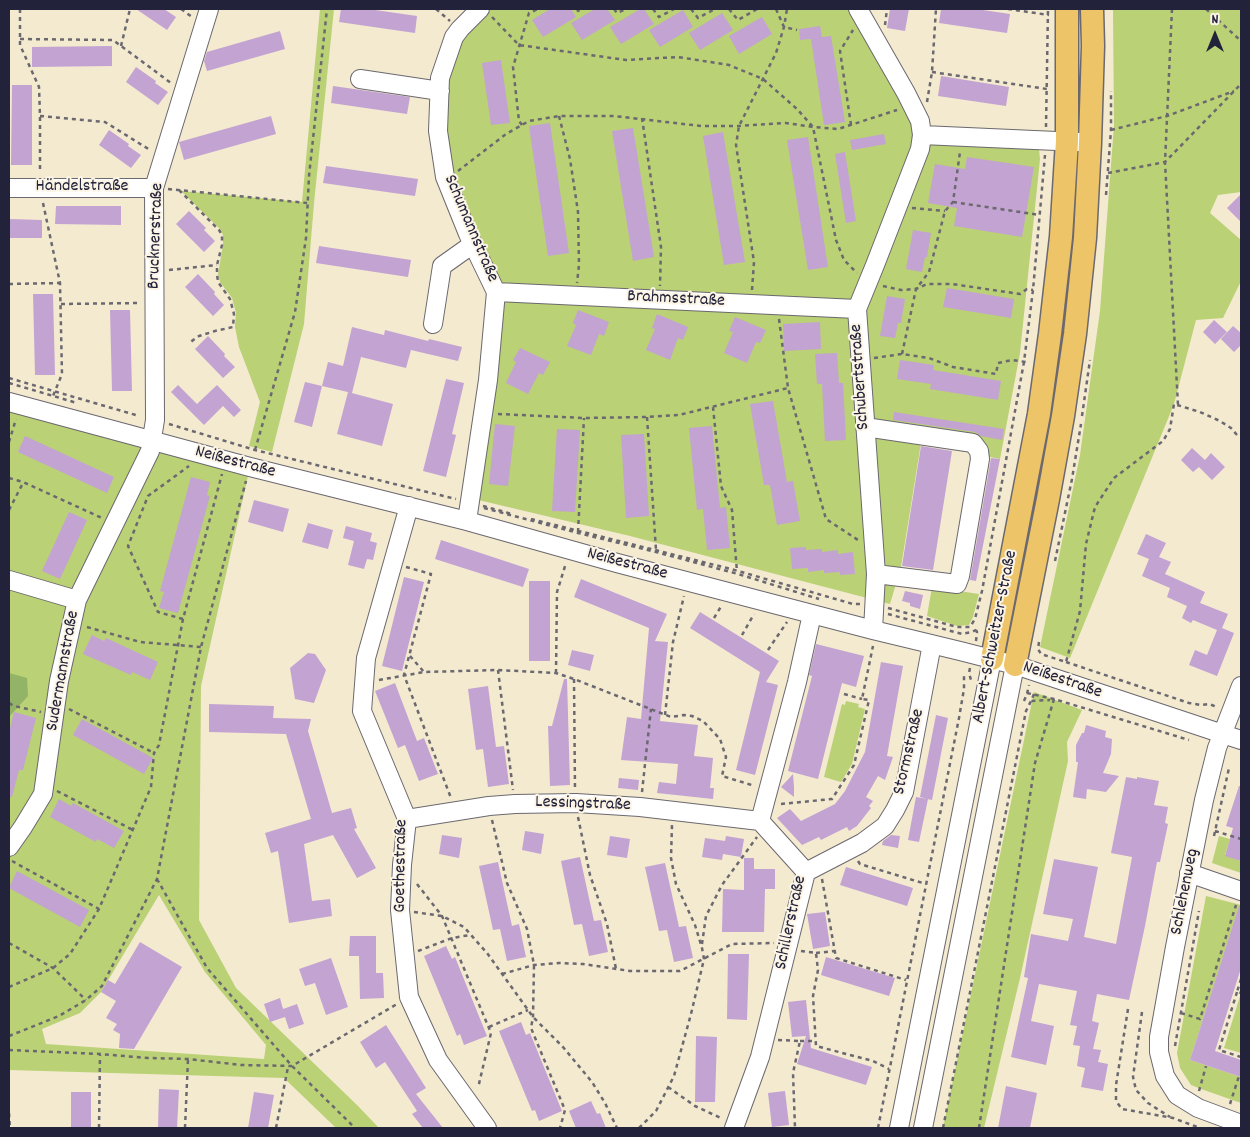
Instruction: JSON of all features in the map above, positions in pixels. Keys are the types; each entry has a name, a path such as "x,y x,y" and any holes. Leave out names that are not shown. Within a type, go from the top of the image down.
{"main road":[{"name":"Albert-Schweitzer-Straße","path":"1015,665 1048,499 1074,334 1097,137 1092,9"},
{"name":"Albert-Schweitzer-Straße","path":"992,659 1039,414 1061,237 1057,141 1056,13"}],"street":[{"name":"Brucknerstraße","path":"151,440 155,420 154,188 209,9"},
{"name":"Schumannstraße","path":"469,509 488,380 496,292 473,244 445,177 438,131 440,78 454,37 460,29 485,12"},
{"path":"860,12 919,106 922,135 1057,141 1097,137"},
{"path":"360,79 440,91"},
{"name":"Schubertstraße","path":"873,637 876,574 856,309 868,283 920,148 922,135"},
{"name":"Händelstraße","path":"9,188 154,188"},
{"path":"433,324 442,266 473,244"},
{"name":"Brahmsstraße","path":"496,292 856,309"},
{"name":"Neißestraße","path":"9,402 250,467 409,506 469,509 625,565 816,607 873,637 932,644 1015,665 1228,744"},
{"path":"865,427 973,443 980,450 960,576 957,584 876,574"},
{"name":"Sudermannstraße","path":"9,847 43,794 59,681 77,600 150,451 151,440"},
{"name":"Goethestraße","path":"409,506 366,658 362,712 406,819 400,910 409,997 438,1060 487,1128"},
{"path":"9,580 77,600"},
{"path":"765,811 816,607"},
{"name":"Stormstraße","path":"813,868 862,843 885,826 904,792 932,644"},
{"name":"Albert-Schweitzer-Straße","path":"898,1128 992,659"},
{"name":"Albert-Schweitzer-Straße","path":"922,1128 1015,665"},
{"name":"Schlehenweg","path":"1229,1114 1198,1108 1177,1095 1165,1076 1166,1052 1159,1037 1206,791 1228,744 1231,712 1241,686"},
{"name":"Lessingstraße","path":"406,819 489,806 515,804 576,803 672,811 765,811"},
{"name":"Schillerstraße","path":"735,1127 760,1057 788,946 813,868 765,811"},
{"path":"1189,873 1239,896"}],"path":[{"path":"20,9 20,45 39,87 40,188 60,283 62,374 53,396"},
{"path":"121,46 130,9"},
{"path":"255,451 295,312 306,238 310,166 327,9"},
{"path":"522,125 519,121 513,67 529,14 538,9"},
{"path":"577,9 578,11 582,9"},
{"path":"614,9 617,14 626,9"},
{"path":"653,9 659,17 674,9"},
{"path":"691,9 698,18 715,9"},
{"path":"729,9 738,20 757,9"},
{"path":"776,9 784,27"},
{"path":"751,304 754,262 736,145 739,126 776,53 788,9"},
{"path":"445,177 457,171 506,134 529,121 559,116 614,116 701,126 786,123 838,129 919,106 932,72 936,9"},
{"path":"1008,9 1056,13"},
{"path":"1048,9 1056,13"},
{"path":"1172,9 1165,162 1178,405"},
{"path":"1206,9 1241,41"},
{"path":"485,12 519,45 626,60 678,57 729,65 763,79 797,109 813,127 836,240 844,260 868,283 901,290 916,289 927,284 952,284 1020,294 1027,289 1038,290"},
{"path":"851,125 840,51 860,12"},
{"path":"846,607 890,608 957,627 970,627 973,624 982,591 1024,362 1040,214 1057,141 1046,89 1056,13"},
{"path":"784,27 797,30"},
{"path":"20,39 113,40 184,92"},
{"path":"932,72 1053,90"},
{"path":"1108,173 1165,162 1241,84"},
{"path":"1097,137 1111,130 1167,116 1237,90"},
{"path":"40,116 105,122 163,159"},
{"path":"559,116 570,159 578,212 579,266 576,296"},
{"path":"642,118 661,247 660,300"},
{"path":"902,354 916,289 929,272 945,211 952,202 962,137"},
{"path":"154,188 307,203"},
{"path":"178,190 222,235 222,245 217,266 218,282 230,298 234,314 233,327 199,336 189,343"},
{"path":"952,202 1045,216"},
{"path":"898,206 945,211"},
{"path":"155,271 217,266"},
{"path":"9,284 60,283"},
{"path":"60,304 155,303"},
{"path":"778,305 788,388 826,519 858,539"},
{"path":"860,358 902,354 929,358 953,367 996,374 998,364 1012,360 1029,363"},
{"path":"9,378 255,451 469,509 656,551 874,608 943,630 968,634 976,630 982,622"},
{"path":"483,414 584,418 680,415 788,388"},
{"path":"1066,662 1080,612 1086,544 1095,507 1114,478 1163,440 1170,429 1174,404 1200,412 1220,421 1231,428 1237,435 1241,436"},
{"path":"713,407 721,486 732,510 738,573"},
{"path":"648,417 656,551"},
{"path":"9,442 17,418"},
{"path":"578,532 584,418"},
{"path":"183,619 158,612 128,546 148,496 188,468 190,463"},
{"path":"9,987 53,968 70,954 99,909 151,787 154,754 159,745 183,619 223,471"},
{"path":"9,478 23,482 114,523"},
{"path":"9,1036 58,1016 86,1000 102,986 157,879 201,646 246,479"},
{"path":"9,510 23,482"},
{"path":"556,673 557,592 566,562"},
{"path":"393,563 431,574 404,675 456,811"},
{"path":"738,573 816,607"},
{"path":"665,714 673,642 684,594"},
{"path":"714,618 722,604"},
{"path":"742,635 755,612"},
{"path":"768,650 788,621"},
{"path":"71,623 140,642 201,646"},
{"path":"862,699 873,637"},
{"path":"1041,654 1189,702 1201,705 1209,704 1231,712"},
{"path":"410,655 424,672"},
{"path":"964,668 969,673"},
{"path":"498,670 515,804"},
{"path":"364,683 424,672 498,670 556,673 671,717 692,716 703,722 720,739 726,757 722,776 765,811 832,799 854,765 869,700 844,694"},
{"path":"878,1128 964,689 964,675"},
{"path":"574,679 576,803 590,875 607,924 616,969"},
{"path":"943,1128 1026,712 1034,694 1190,740"},
{"path":"1031,701 1054,700"},
{"path":"979,1128 1035,763 1054,700"},
{"path":"9,703 14,706 56,709 154,754"},
{"path":"640,807 651,709"},
{"path":"1213,840 1228,744"},
{"path":"44,784 133,830"},
{"path":"489,806 507,883 527,929 534,965 531,1028 564,1110 560,1128"},
{"path":"639,1128 656,1111 674,1076 704,959 695,925 676,884 671,858 672,811"},
{"path":"702,948 706,916 765,811"},
{"path":"1215,831 1241,839"},
{"path":"849,850 860,864 926,884"},
{"path":"9,859 99,909"},
{"path":"402,865 442,916 491,1033 473,1108"},
{"path":"813,868 836,958 907,980"},
{"path":"157,879 207,968 290,1066 355,1128"},
{"path":"1181,1013 1200,1019 1239,896"},
{"path":"400,910 442,916 464,927 471,934 533,1017 563,1047 592,1082 617,1128"},
{"path":"1166,1052 1181,1013 1199,910"},
{"path":"405,956 452,938 471,934"},
{"path":"9,943 53,968 86,1000"},
{"path":"502,974 534,965 559,963 583,964 630,971 680,971 732,944 788,946 816,952 835,952"},
{"path":"816,952 818,970 813,996 816,1046 873,1061 889,1070"},
{"path":"1241,980 1239,992 1219,1050 1241,1057"},
{"path":"9,1050 100,1054 241,1065 290,1066 409,997"},
{"path":"1128,1009 1116,1084 1116,1101 1122,1109 1173,1118 1200,1128"},
{"path":"489,1027 528,1010"},
{"path":"1142,1012 1133,1077 1136,1090 1148,1103 1173,1118"},
{"path":"764,1039 815,1041"},
{"path":"795,1128 793,1073 800,1041"},
{"path":"99,1128 100,1054"},
{"path":"185,1128 188,1060"},
{"path":"276,1128 290,1066"},
{"path":"1193,1090 1198,1093 1206,1066"},
{"path":"1229,1114 1239,1076"},
{"path":"668,1087 695,1106 735,1127"},
{"path":"9,1114 10,1128"}],"green space":[{"path":"320,9 334,9 314,203 304,324 272,452 249,446 260,402 239,347 235,327 236,313 232,298 220,282 218,274 223,235 220,229 181,191 302,202"},
{"path":"481,9 857,9 922,135 1038,140 1040,159 1020,353 1000,459 921,443 901,567 890,604 630,536 470,498 496,292 468,234 438,131 454,37"},
{"path":"1113,9 1241,9 1241,192 1218,195 1210,213 1241,240 1241,281 1223,318 1196,320 1174,404 1070,658 1040,647 1080,455 1100,311 1114,125"},
{"path":"9,402 250,467 201,686 199,920 236,988 379,1128 336,1128 284,1078 9,1070","holes":["159,895 205,972 266,1045 264,1059 46,1044 42,1029 80,1013 101,992"]},
{"path":"932,587 979,594 969,625 957,626 927,616"},
{"path":"9,673 27,678 28,696 9,717"},
{"path":"1034,692 1082,710 1067,742 1068,761 1020,978 984,1128 943,1128"},
{"path":"846,701 859,704 858,707 865,709 852,764 841,782 824,777 842,704 845,705"},
{"path":"1219,836 1230,839 1225,855 1241,861 1241,873 1212,863"},
{"path":"1206,896 1241,905 1241,908 1239,907 1190,1060 1241,1077 1241,1103 1191,1085 1180,1068 1177,1053"},
{"path":"1241,996 1241,1053 1224,1048"}],"building":[{"path":"136,9 164,9 176,17 167,30"},
{"path":"341,9 368,9 417,16 415,33 339,22"},
{"path":"550,9 571,9 576,17 543,37 532,20"},
{"path":"595,9 607,9 615,20 582,40 571,23"},
{"path":"640,9 644,9 654,24 621,44 610,27"},
{"path":"890,9 909,9 905,31 887,28"},
{"path":"941,9 976,9 1010,14 1007,33 939,23"},
{"path":"683,10 693,27 660,47 649,30"},
{"path":"722,13 733,30 700,50 689,33"},
{"path":"762,17 772,34 739,54 729,36"},
{"path":"820,26 822,37 831,36 845,122 824,125 811,39 800,40 799,29"},
{"path":"280,31 285,49 207,71 204,61 207,52"},
{"path":"112,46 112,66 32,67 32,47"},
{"path":"501,60 510,123 491,125 482,63"},
{"path":"136,67 168,92 158,105 126,82"},
{"path":"941,76 1009,87 1006,106 938,96"},
{"path":"12,85 32,85 32,165 11,165"},
{"path":"333,86 410,97 407,114 331,103"},
{"path":"271,116 276,134 184,160 179,142"},
{"path":"550,123 569,253 548,256 529,126"},
{"path":"633,128 654,257 633,261 612,131"},
{"path":"109,130 141,155 131,168 99,145"},
{"path":"723,132 745,262 724,265 703,136"},
{"path":"884,134 886,144 852,150 850,140"},
{"path":"808,137 828,267 808,270 787,140"},
{"path":"845,152 856,221 846,223 835,154"},
{"path":"967,157 1034,167 1022,237 954,226 957,208 928,203 935,164 965,169"},
{"path":"326,166 418,179 415,196 323,183"},
{"path":"1241,194 1241,222 1227,208"},
{"path":"56,206 121,206 121,225 55,224"},
{"path":"189,211 206,228 204,230 215,241 204,252 176,224"},
{"path":"9,219 42,220 42,238 9,238"},
{"path":"913,230 931,233 922,272 906,269"},
{"path":"319,246 411,260 408,277 316,263"},
{"path":"198,274 224,305 213,316 185,287"},
{"path":"947,288 1014,299 1011,318 943,307"},
{"path":"33,294 53,294 55,375 35,375"},
{"path":"887,296 905,299 901,323 898,323 895,338 880,336"},
{"path":"110,310 130,310 132,391 112,391"},
{"path":"578,310 609,322 604,336 599,334 591,355 567,346 576,325 573,323"},
{"path":"657,314 688,327 683,340 678,338 670,360 646,350 655,329 652,328"},
{"path":"735,317 766,330 760,343 756,342 747,363 724,353 733,332 729,331"},
{"path":"1214,320 1227,332 1215,344 1203,332"},
{"path":"820,322 821,349 784,351 783,324"},
{"path":"1233,326 1241,333 1241,345 1234,352 1221,339"},
{"path":"352,327 384,335 385,330 462,347 458,361 411,350 406,368 361,357 352,393 322,386 328,362 343,366"},
{"path":"208,336 235,367 223,378 195,349"},
{"path":"520,348 550,362 543,375 539,373 528,394 506,383 516,362 513,360"},
{"path":"837,353 839,383 843,383 846,440 825,441 822,384 817,384 815,354"},
{"path":"900,360 934,365 933,370 1001,381 998,400 930,389 931,384 897,379"},
{"path":"446,379 464,383 452,434 456,435 446,477 423,471"},
{"path":"305,382 322,386 312,427 294,422"},
{"path":"178,385 197,404 217,385 241,410 234,417 223,406 204,425 171,392"},
{"path":"348,392 393,404 382,446 337,434"},
{"path":"773,401 787,482 793,481 800,521 777,525 770,485 764,485 750,404"},
{"path":"894,412 1004,429 1002,440 981,436 975,432 893,420"},
{"path":"495,424 515,426 508,486 489,484"},
{"path":"712,426 720,508 726,507 730,548 707,550 703,509 697,510 689,428"},
{"path":"557,429 580,430 575,512 552,511"},
{"path":"644,434 649,516 626,518 621,435"},
{"path":"25,436 114,477 107,493 18,452"},
{"path":"921,446 952,451 933,570 902,566"},
{"path":"1192,448 1205,460 1211,453 1225,467 1212,480 1199,467 1193,472 1181,460"},
{"path":"991,458 1000,459 976,581 970,580"},
{"path":"191,477 210,482 207,495 210,496 178,613 159,608 164,592 160,591"},
{"path":"254,500 289,509 283,532 248,522"},
{"path":"69,512 87,520 60,579 42,571"},
{"path":"308,523 333,530 328,549 302,542"},
{"path":"346,526 372,533 370,541 377,543 373,560 367,559 364,569 348,565 354,541 343,538"},
{"path":"1146,534 1166,543 1159,557 1171,562 1165,574 1205,592 1200,603 1228,614 1222,628 1234,633 1217,676 1189,665 1195,650 1207,655 1217,630 1193,620 1191,623 1182,618 1187,606 1167,597 1170,588 1142,576 1149,559 1137,554"},
{"path":"441,540 529,569 523,587 435,559"},
{"path":"806,547 806,550 822,549 822,552 838,550 838,554 853,552 855,574 840,575 840,572 824,573 824,570 808,572 808,568 792,569 790,548"},
{"path":"404,577 424,582 402,671 382,666"},
{"path":"581,579 667,614 655,641 668,642 660,721 698,725 694,756 713,758 710,788 714,788 713,799 657,793 659,782 676,784 678,764 621,760 627,717 641,719 649,628 574,597"},
{"path":"529,581 550,581 550,661 529,661"},
{"path":"905,591 923,595 920,609 902,601"},
{"path":"700,612 779,661 766,682 778,685 755,775 736,770 760,672 690,628"},
{"path":"92,635 104,641 106,638 158,662 150,680 132,672 131,675 83,654"},
{"path":"816,644 864,656 856,687 842,683 818,779 788,771 812,676 809,675"},
{"path":"572,650 594,655 590,671 568,665"},
{"path":"308,653 315,654 326,670 314,703 295,699 290,668"},
{"path":"881,662 903,666 887,756 893,757 885,780 878,776 866,797 873,801 869,806 871,808 857,826 849,831 847,827 821,840 819,837 802,845 777,818 790,809 801,821 835,804 845,791 865,752"},
{"path":"564,679 567,679 570,785 550,786 548,726 552,726"},
{"path":"395,683 417,741 424,738 438,774 419,781 405,745 398,748 375,691"},
{"path":"488,686 496,747 504,746 509,784 488,787 483,749 476,750 468,689"},
{"path":"209,704 274,706 273,718 311,719 308,731 332,813 351,808 357,828 354,829 376,868 357,878 333,835 304,844 312,901 330,899 332,916 289,923 278,851 271,853 265,833 311,819 286,734 209,732"},
{"path":"14,712 36,718 23,770 19,770 12,797 9,797 9,732"},
{"path":"936,715 948,718 932,800 920,797"},
{"path":"82,719 153,758 144,774 73,735"},
{"path":"1086,725 1106,731 1105,737 1112,739 1111,754 1103,773 1119,776 1106,792 1087,789 1086,799 1073,797 1078,762 1076,762 1076,745 1082,733 1084,733"},
{"path":"793,774 794,787 794,797 781,787"},
{"path":"1126,777 1159,781 1154,805 1168,807 1165,823 1168,824 1160,862 1157,862 1129,1000 1097,994 1092,1021 1099,1023 1093,1049 1101,1050 1098,1062 1108,1064 1103,1091 1081,1087 1085,1068 1077,1066 1080,1046 1073,1045 1077,1026 1070,1025 1077,991 1039,984 1031,1021 1054,1026 1046,1065 1011,1057 1028,978 1024,977 1031,934 1068,941 1073,919 1043,914 1054,859 1098,867 1084,937 1116,944 1132,857 1111,853"},
{"path":"619,778 639,780 638,790 618,788"},
{"path":"1239,786 1241,786 1241,861 1225,856 1233,828 1226,826"},
{"path":"916,797 928,799 919,842 908,840"},
{"path":"59,799 71,806 73,803 124,831 114,848 97,839 96,842 50,817"},
{"path":"525,831 544,834 541,854 522,850"},
{"path":"442,835 462,838 459,858 439,854"},
{"path":"891,835 900,836 898,848 882,845 883,841"},
{"path":"610,836 630,839 627,858 607,855"},
{"path":"726,836 744,839 741,857 723,854 722,860 702,857 705,838 725,841"},
{"path":"580,857 594,921 601,920 608,952 589,956 582,924 574,925 561,861"},
{"path":"744,858 754,858 754,869 775,869 775,889 765,889 764,932 722,932 723,889 744,890"},
{"path":"498,862 512,926 519,924 526,957 507,961 500,929 493,930 479,866"},
{"path":"665,863 679,927 686,926 693,958 674,962 667,930 659,931 645,867"},
{"path":"846,867 913,888 907,906 840,885"},
{"path":"17,871 89,910 80,927 9,888"},
{"path":"1239,906 1241,906 1241,968 1215,1051 1241,1060 1241,1077 1190,1060"},
{"path":"825,912 830,946 813,949 807,914"},
{"path":"350,936 376,936 376,973 383,973 384,998 360,999 359,956 349,956"},
{"path":"140,942 182,967 134,1049 119,1048 120,1034 113,1030 117,1024 106,1018 116,1001 101,992 108,980 115,984"},
{"path":"446,946 452,959 455,957 487,1036 464,1045 460,1034 457,1036 424,956"},
{"path":"728,954 749,954 747,1020 727,1019"},
{"path":"826,957 895,978 889,996 821,975"},
{"path":"331,958 348,1007 326,1015 315,983 305,986 299,969"},
{"path":"280,998 283,1009 297,1004 304,1024 289,1029 285,1017 270,1022 264,1004"},
{"path":"806,1000 811,1048 872,1067 866,1085 797,1064 806,1036 792,1037 788,1002"},
{"path":"521,1022 526,1035 530,1033 562,1111 539,1121 535,1110 532,1111 499,1031"},
{"path":"386,1025 426,1088 416,1094 443,1128 423,1128 412,1114 417,1111 385,1062 376,1068 360,1042"},
{"path":"696,1036 717,1037 715,1102 695,1102"},
{"path":"1006,1086 1037,1093 1030,1128 998,1128"},
{"path":"159,1089 179,1090 177,1128 158,1128"},
{"path":"785,1091 789,1125 772,1127 768,1093"},
{"path":"71,1092 91,1092 91,1128 71,1128"},
{"path":"254,1092 274,1095 268,1128 248,1128"},
{"path":"591,1101 597,1114 600,1113 606,1128 576,1128 569,1111"}]}
